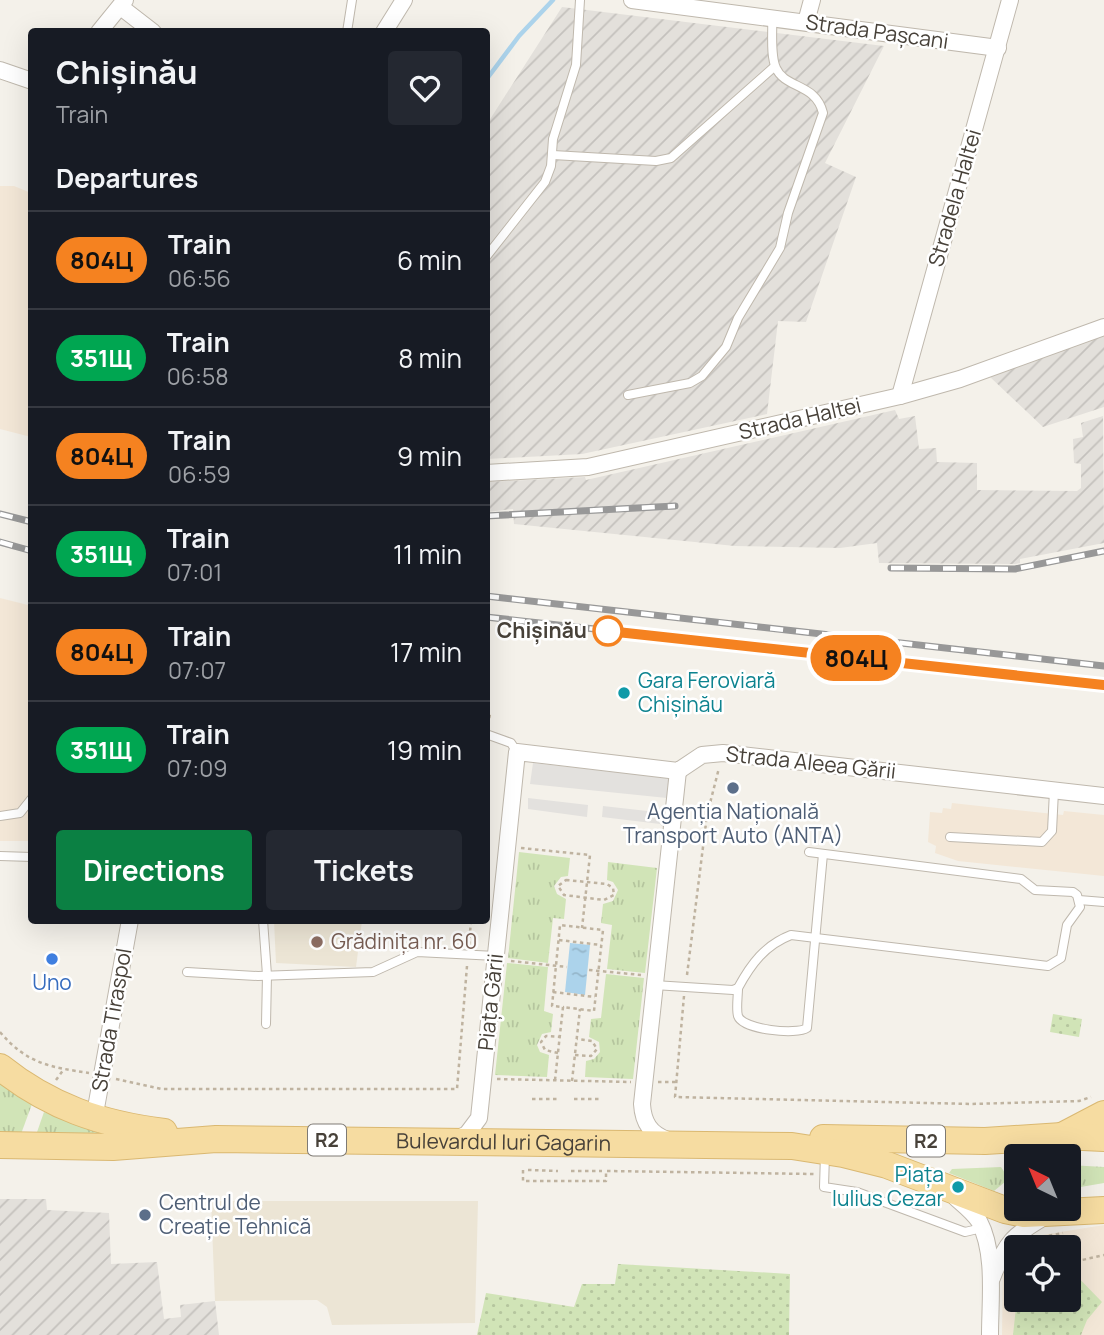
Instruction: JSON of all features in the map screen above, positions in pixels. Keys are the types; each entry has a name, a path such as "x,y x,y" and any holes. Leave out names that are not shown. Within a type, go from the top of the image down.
{"main road":[{"name":"Bulevardul Iuri Gagarin","path":"0,1067 43,1098 94,1119 135,1129 216,1139"},
{"name":"R2","path":"1062,1136 1098,1105"},
{"name":"Bulevardul Iuri Gagarin","path":"792,1146 821,1138 985,1141 1062,1136 1104,1138"},
{"path":"1052,1144 1062,1136"},
{"name":"Bulevardul Iuri Gagarin","path":"0,1145 113,1147 216,1139 792,1146 887,1165 1004,1210"},
{"name":"Bulevardul Iuri Gagarin","path":"1082,1202 1104,1192"},
{"path":"1082,1211 1104,1210"}],"street":[{"path":"386,28 404,0"},
{"name":"Strada Pașcani","path":"632,0 998,48"},
{"path":"806,22 812,0"},
{"name":"Stradela Haltei","path":"900,396 1010,0"},
{"path":"102,28 123,4 149,28"},
{"path":"0,70 28,80"},
{"name":"Strada Haltei","path":"490,473 589,467 900,396 960,379 1104,327"},
{"path":"517,752 678,771 650,980 643,1115 654,1134 684,1144"},
{"name":"Piața Gării","path":"438,1142 467,1134 479,1118 500,958 517,752"},
{"name":"Strada Aleea Gării","path":"678,771 702,755 723,753 1104,796"},
{"name":"Strada Tiraspol","path":"94,1119 129,924"},
{"path":"942,1186 971,1212 982,1228 991,1280 990,1335"},
{"path":"991,1280 1004,1247 1011,1238 1042,1222"}],"lane":[{"path":"348,28 352,0"},
{"path":"490,252 545,182 553,155 553,139 576,65 580,0"},
{"path":"628,395 673,388 702,376 726,347 738,318 780,248 788,213 822,113 820,102 813,94 780,75 774,66 772,18"},
{"path":"553,155 656,161 671,158 774,66"},
{"path":"490,735 501,738 517,752"},
{"path":"950,838 1042,842 1052,831 1054,791"},
{"path":"0,817 20,813 28,803"},
{"path":"809,852 1021,879 1035,890 1073,892 1079,900 1077,914 1067,925 1061,958 1048,967 815,935 791,934 779,939 761,954 738,988 738,1016 752,1026 801,1032 808,1021 815,935 823,854"},
{"path":"0,856 28,857"},
{"path":"1079,900 1104,902"},
{"path":"263,924 267,975 265,1024"},
{"path":"187,972 267,975 373,972 417,952 500,958"},
{"path":"650,980 726,991 738,988"},
{"path":"825,1151 824,1187 857,1192 965,1232 982,1228"}],"path":[{"path":"723,753 707,816 685,987 675,1097 971,1104 1079,1101 1098,1105"},
{"path":"517,848 590,855 582,928"},
{"path":"564,880 587,882 609,885 614,892 609,900 585,898 564,895 558,887 564,880"},
{"path":"0,1032 12,1047 34,1062 162,1089 457,1089 471,924"},
{"path":"560,925 603,930 594,1011 552,1006 559,940 560,925"},
{"path":"559,940 602,945"},
{"path":"500,958 567,967"},
{"path":"589,970 650,980"},
{"path":"553,992 596,997"},
{"path":"555,1080 563,1007"},
{"path":"572,1081 580,1009"},
{"path":"558,1053 545,1050 541,1042 546,1036 560,1037"},
{"path":"575,1055 591,1056 597,1049 592,1041 577,1039"},
{"path":"458,1078 466,1079"},
{"path":"494,1079 634,1082"},
{"path":"653,1082 676,1082"},
{"path":"532,1098 558,1099"},
{"path":"574,1099 601,1099"},
{"path":"523,1170 523,1181 606,1181 604,1171 571,1171"},
{"path":"528,1170 558,1171"},
{"path":"1036,1235 1050,1222"},
{"path":"1081,1260 1104,1255"}],"shaded area":[{"path":"562,7 884,46 825,163 856,177 806,322 778,321 767,414 582,454 490,459 490,119"},
{"path":"0,186 14,186 28,192 28,436 0,429"},
{"path":"1104,334 1104,407 1043,427 989,376"},
{"path":"895,410 899,419 915,416 919,449 936,448 937,462 977,463 977,490 1077,491 1081,488 1081,464 1074,463 1073,439 1083,437 1081,423 1103,416 1104,543 1020,559 1020,563 1015,564 879,563 877,543 840,548 735,546 514,524 513,509 490,512 490,482 585,477 586,480"},
{"path":"0,598 28,605 28,841 0,841"},
{"path":"533,763 669,778 667,798 530,784"},
{"path":"528,798 588,805 587,817 528,809"},
{"path":"952,803 1063,815 1064,811 1104,815 1104,876 958,861 935,853 936,846 928,842 930,812 942,813 943,808 951,809"},
{"path":"603,806 665,813 663,827 660,824 602,817"},
{"name":"Grădinița nr. 60","path":"274,924 362,924 356,967 276,963"},
{"path":"0,1199 46,1199 47,1210 109,1213 111,1264 157,1262 164,1319 181,1317 180,1305 215,1301 219,1335 0,1335"},
{"path":"211,1201 478,1201 475,1323 332,1325 327,1307 317,1300 215,1301"},
{"path":"1104,1225 1104,1335 1002,1335 1003,1268 1004,1312 1081,1312 1081,1235 1042,1235"}],"green space":[{"path":"519,852 570,858 568,876 561,877 554,886 557,894 566,899 564,919 553,918 548,963 508,958"},
{"path":"608,862 657,868 645,973 607,969 612,925 601,923 603,904 613,901 618,890 613,882 607,880"},
{"path":"507,963 548,967 544,1011 553,1014 551,1032 542,1034 537,1045 540,1052 549,1055 547,1077 495,1075"},
{"path":"606,974 644,978 633,1079 585,1077 586,1061 594,1059 600,1052 599,1042 589,1037 591,1019 601,1018"},
{"path":"1053,1014 1082,1019 1079,1037 1050,1032"},
{"path":"0,1080 32,1104 21,1134 0,1131"},
{"path":"44,1112 99,1131 104,1135 36,1135"},
{"path":"1082,1166 1104,1167 1104,1183 1082,1187"},
{"path":"1001,1167 1004,1172 1004,1183 994,1191 949,1173 952,1169"},
{"path":"618,1264 790,1274 789,1335 477,1335 486,1293 574,1307 582,1284 615,1284"},
{"path":"1081,1280 1102,1302 1087,1320 1081,1335 1013,1335 1015,1312 1081,1312"}],"water":[{"path":"570,943 590,945 585,995 565,992"}],"waterway":[{"path":"490,75 519,36 553,0"}],"railway":[{"path":"490,516 675,506"},
{"path":"0,514 28,521"},
{"path":"0,542 28,550"},
{"path":"891,568 1015,569 1104,551"},
{"path":"490,596 1104,666"},
{"path":"490,617 1104,685"}],"train":[{"name":"804Ц","path":"608,631 1104,685"}],"place":[{"name":"Chișinău","path":"608,631"},
{"name":"Gara Feroviară Chișinău","path":"624,693"},
{"name":"Agenția Națională Transport Auto (ANTA)","path":"733,788"},
{"name":"Grădinița nr. 60","path":"317,942"},
{"name":"Uno","path":"52,959"},
{"name":"Piața Iulius Cezar","path":"958,1187"},
{"name":"Centrul de Creație Tehnică","path":"145,1215"}]}
